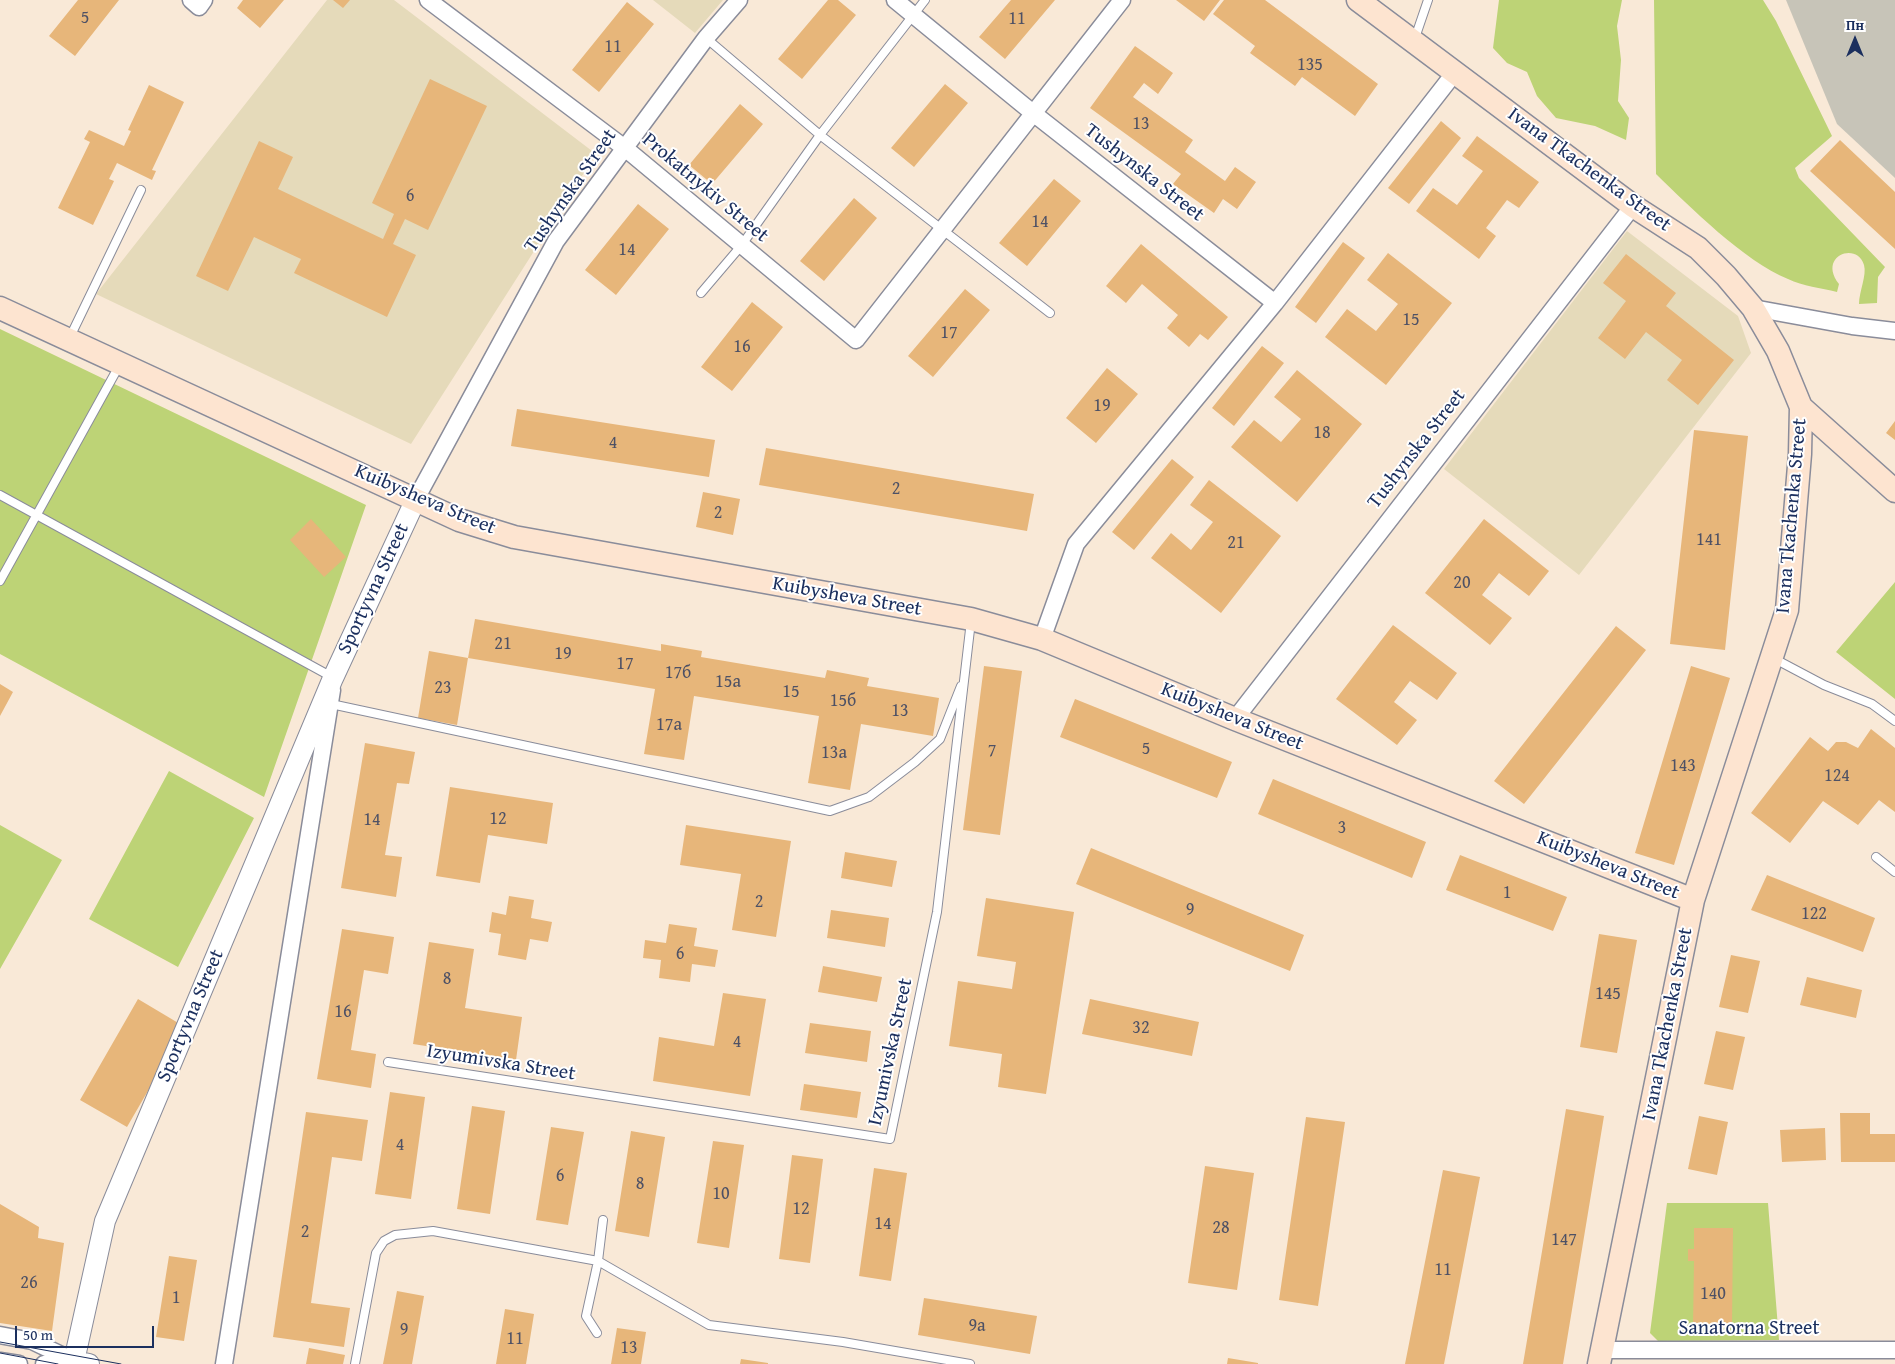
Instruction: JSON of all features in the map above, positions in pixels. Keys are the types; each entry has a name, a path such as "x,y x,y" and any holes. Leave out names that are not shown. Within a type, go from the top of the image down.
{"main road":[{"name":"Ivana Tkachenka Street","path":"1358,0 1456,71 1633,206 1698,248 1726,276 1753,308 1778,350 1801,408 1800,454 1787,610 1693,900 1601,1357"},
{"name":"Kuibysheva Street","path":"0,308 459,520 514,537 971,619 1042,639 1235,719 1693,900"},
{"path":"1801,408 1895,491"}],"street":[{"name":"Prokatnykiv Street","path":"428,0 626,149 856,340 942,229"},
{"name":"Tushynska Street","path":"416,499 556,241 626,149 706,38 739,0"},
{"name":"Tushynska Street","path":"896,0 1033,113 1275,303"},
{"path":"942,229 1122,0"},
{"path":"1042,639 1076,544 1275,303 1456,71"},
{"name":"Tushynska Street","path":"1235,719 1633,206"},
{"path":"1753,308 1852,326 1895,330"},
{"name":"Sportyvna Street","path":"79,1363 105,1221 333,678 416,499"},
{"name":"Sportyvna Street","path":"224,1364 331,704 333,678"},
{"path":"0,1335 32,1340 79,1363"},
{"name":"Sanatorna Street","path":"1601,1357 1895,1350"},
{"path":"0,1361 19,1364"},
{"path":"44,1364 79,1363"}],"lane":[{"path":"700,293 741,246 820,135 925,0"},
{"path":"1414,41 1428,0"},
{"path":"706,38 820,135 1050,313"},
{"path":"68,340 141,190"},
{"path":"0,581 120,364"},
{"path":"0,496 333,678"},
{"name":"Izyumivska Street","path":"388,1062 890,1139 937,912 971,619"},
{"path":"1771,657 1824,685 1872,704 1895,722"},
{"path":"331,704 830,811 869,796 915,762 940,739 964,676"},
{"path":"1876,858 1895,872"},
{"path":"597,1333 586,1316 598,1261 603,1220"},
{"path":"355,1364 376,1253 384,1241 395,1235 433,1231 598,1261 709,1325 843,1342 970,1364"}],"shaded area":[{"path":"327,0 394,0 596,154 411,444 96,294"},
{"path":"653,0 723,0 695,33"},
{"path":"1786,0 1895,0 1895,178 1837,124"},
{"path":"1627,231 1738,316 1751,353 1579,575 1444,469"}],"green space":[{"path":"1499,0 1622,0 1617,26 1621,60 1618,101 1629,118 1626,140 1595,126 1556,118 1537,96 1527,72 1507,63 1493,48"},
{"path":"1654,0 1763,0 1776,21 1832,136 1795,168 1799,178 1885,267 1878,277 1877,303 1859,304 1865,269 1860,258 1854,254 1847,253 1835,259 1833,274 1839,284 1837,292 1794,281 1771,271 1736,247 1656,174"},
{"path":"0,329 366,505 264,797 0,654"},
{"path":"1895,582 1895,699 1836,652"},
{"path":"169,771 254,818 178,967 89,919"},
{"path":"0,825 62,860 0,969"},
{"path":"1667,1203 1768,1203 1779,1340 1658,1341 1650,1333"}],"building":[{"path":"78,0 119,0 75,56 49,36"},
{"path":"243,0 284,0 260,28 237,8"},
{"path":"333,0 350,0 343,8"},
{"path":"828,0 838,0 856,15 802,79 778,59"},
{"path":"1011,0 1055,0 1005,59 979,37"},
{"path":"1176,0 1220,0 1204,21"},
{"path":"1224,0 1265,0 1378,84 1355,116 1302,77 1295,86 1250,53 1255,46 1213,14"},
{"path":"627,2 654,24 599,92 572,70"},
{"path":"1135,46 1173,73 1158,94 1144,83 1133,97 1193,140 1185,152 1225,181 1235,167 1256,182 1237,209 1223,199 1214,213 1173,184 1181,174 1090,108"},
{"path":"430,79 487,106 428,230 405,219 393,244 416,255 387,317 294,273 301,259 254,237 228,291 196,276 259,141 293,157 278,189 383,239 394,214 372,203"},
{"path":"945,84 968,103 914,167 891,148"},
{"path":"149,85 184,102 152,170 156,171 152,180 117,163 109,179 114,181 93,225 58,208 90,142 84,139 89,130 124,146 131,131 128,130"},
{"path":"740,104 763,124 712,184 689,165"},
{"path":"1441,121 1461,138 1409,204 1388,188"},
{"path":"1477,136 1539,182 1519,208 1507,200 1486,228 1496,236 1479,259 1416,211 1433,188 1457,205 1483,171 1462,156"},
{"path":"1840,140 1895,192 1895,249 1810,171"},
{"path":"1054,179 1081,201 1027,266 999,243"},
{"path":"854,198 877,218 824,281 800,261"},
{"path":"638,204 669,229 616,295 585,270"},
{"path":"1343,242 1365,258 1316,323 1295,307"},
{"path":"1141,244 1228,317 1208,340 1200,334 1189,347 1167,328 1178,315 1142,284 1126,303 1106,286"},
{"path":"1388,253 1452,303 1386,385 1325,337 1347,309 1376,331 1398,304 1367,280"},
{"path":"1626,254 1676,293 1666,306 1734,360 1698,405 1667,380 1682,360 1646,332 1625,359 1598,338 1626,301 1603,283"},
{"path":"965,289 990,310 933,377 908,356"},
{"path":"752,302 783,327 732,391 701,367"},
{"path":"1262,346 1284,363 1234,426 1212,408"},
{"path":"1107,368 1138,394 1096,443 1066,418"},
{"path":"1297,370 1362,424 1297,502 1231,447 1254,420 1281,442 1301,419 1274,397"},
{"path":"517,409 715,440 709,477 511,446"},
{"path":"1895,421 1895,440 1886,433"},
{"path":"1694,430 1748,436 1725,650 1670,644"},
{"path":"766,448 1034,494 1027,531 759,485"},
{"path":"1172,459 1194,477 1134,550 1112,532"},
{"path":"1209,480 1281,536 1221,613 1151,558 1171,533 1191,550 1213,522 1190,505"},
{"path":"703,492 740,499 733,535 696,527"},
{"path":"311,519 346,557 324,577 290,540"},
{"path":"1484,519 1549,571 1529,596 1499,573 1482,595 1512,618 1490,645 1425,593"},
{"path":"475,619 661,651 661,644 702,651 701,657 825,678 827,670 869,678 867,686 939,698 933,736 861,724 850,790 808,783 819,716 694,696 684,760 644,754 655,689 468,658"},
{"path":"1393,625 1457,673 1437,700 1410,681 1394,702 1417,720 1397,745 1336,699"},
{"path":"1616,626 1646,650 1524,804 1494,781"},
{"path":"429,651 468,658 457,725 418,718"},
{"path":"984,666 1022,671 1000,835 963,830"},
{"path":"1691,666 1730,678 1674,865 1635,853"},
{"path":"0,684 13,692 0,716"},
{"path":"1075,699 1232,762 1217,798 1060,737"},
{"path":"1871,729 1895,748 1895,812 1879,800 1858,825 1823,801 1790,843 1751,813 1810,737 1828,751 1836,742 1846,742 1858,748"},
{"path":"365,743 415,752 409,784 397,783 385,855 402,857 396,897 341,888"},
{"path":"1273,779 1426,842 1412,878 1258,814"},
{"path":"450,787 553,803 547,844 488,835 480,883 436,876"},
{"path":"686,825 791,841 776,937 732,930 741,874 680,865"},
{"path":"1091,848 1304,935 1290,971 1076,884"},
{"path":"845,852 897,861 892,887 841,878"},
{"path":"1460,855 1567,897 1553,931 1446,890"},
{"path":"1767,875 1875,918 1863,952 1751,910"},
{"path":"509,896 534,900 531,918 552,922 548,942 530,939 526,960 498,955 501,934 489,932 492,912 506,915"},
{"path":"986,898 1074,912 1046,1094 998,1087 1002,1054 949,1046 958,981 1012,989 1016,962 977,956"},
{"path":"831,910 889,918 885,947 827,938"},
{"path":"669,924 697,928 694,946 718,950 715,967 692,964 690,982 659,978 661,960 643,958 645,940 666,943"},
{"path":"342,929 394,937 388,974 364,970 351,1050 376,1054 371,1088 317,1079"},
{"path":"1599,934 1637,940 1617,1053 1580,1047"},
{"path":"429,942 474,949 465,1008 522,1017 516,1060 413,1044"},
{"path":"1731,955 1760,961 1748,1013 1719,1007"},
{"path":"823,966 882,977 877,1002 818,992"},
{"path":"1807,977 1862,990 1856,1018 1800,1005"},
{"path":"723,993 766,999 750,1096 653,1081 659,1037 714,1046"},
{"path":"138,999 185,1027 127,1127 80,1100"},
{"path":"1090,999 1199,1022 1192,1056 1082,1034"},
{"path":"810,1023 871,1031 867,1062 805,1053"},
{"path":"1716,1031 1745,1037 1733,1090 1704,1084"},
{"path":"804,1084 861,1092 857,1118 800,1110"},
{"path":"390,1092 425,1097 411,1199 375,1194"},
{"path":"472,1106 505,1111 490,1214 457,1209"},
{"path":"1566,1109 1604,1116 1563,1364 1523,1364"},
{"path":"306,1112 368,1120 362,1161 332,1157 311,1303 350,1308 344,1347 273,1337"},
{"path":"1840,1113 1870,1113 1870,1134 1895,1134 1895,1162 1841,1162"},
{"path":"1699,1116 1728,1122 1717,1175 1688,1169"},
{"path":"1306,1117 1345,1122 1318,1306 1279,1300"},
{"path":"551,1127 584,1132 568,1225 536,1220"},
{"path":"1825,1128 1826,1160 1782,1162 1780,1130"},
{"path":"631,1131 665,1137 649,1237 615,1231"},
{"path":"713,1141 744,1145 729,1248 697,1243"},
{"path":"792,1155 823,1159 810,1263 779,1259"},
{"path":"1205,1166 1254,1173 1237,1290 1188,1283"},
{"path":"874,1168 907,1173 891,1281 859,1276"},
{"path":"1443,1170 1480,1177 1444,1364 1405,1364"},
{"path":"0,1204 39,1227 38,1238 64,1243 52,1331 0,1323"},
{"path":"1694,1228 1733,1228 1732,1328 1693,1327 1694,1261 1688,1261 1688,1249 1694,1249"},
{"path":"169,1256 197,1260 184,1341 156,1337"},
{"path":"397,1291 424,1296 412,1364 383,1364"},
{"path":"924,1298 1037,1316 1030,1354 918,1335"},
{"path":"505,1309 534,1314 526,1364 496,1364"},
{"path":"617,1328 646,1332 641,1364 611,1364"},
{"path":"309,1348 345,1355 343,1364 306,1364"},
{"path":"1228,1358 1258,1363 1258,1364 1227,1364"},
{"path":"741,1359 768,1363 768,1364 740,1364"}],"tram line":[{"path":"0,1342 121,1364"},
{"path":"0,1353 58,1364"}]}
